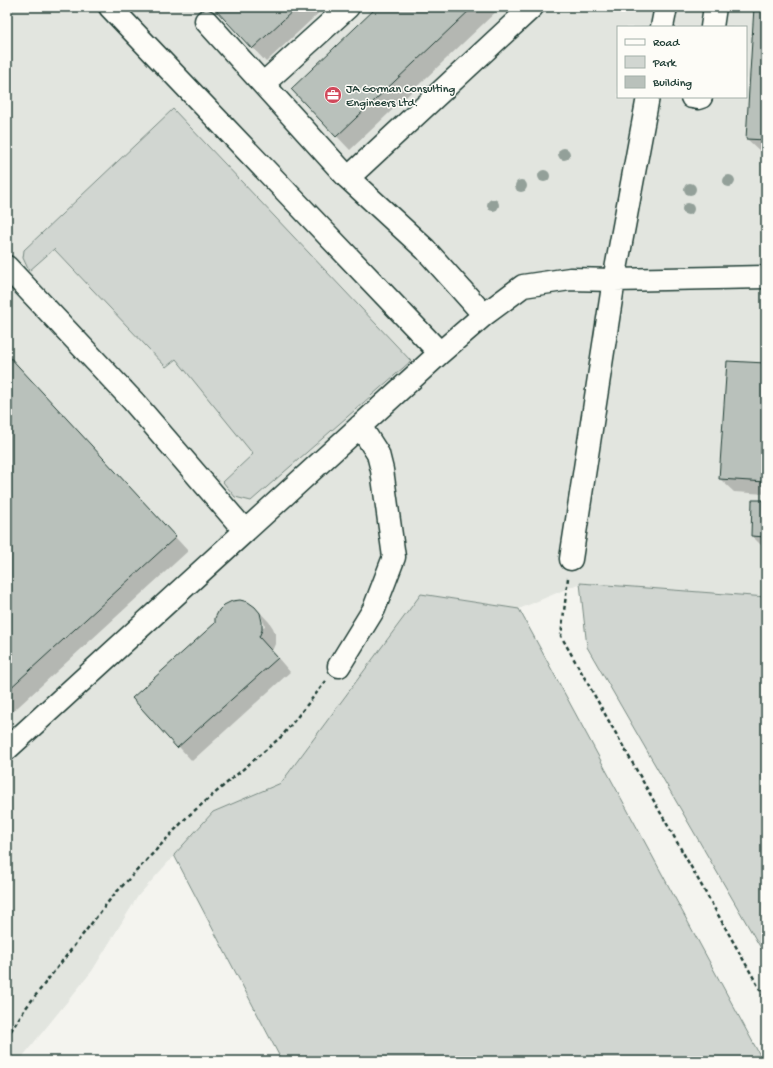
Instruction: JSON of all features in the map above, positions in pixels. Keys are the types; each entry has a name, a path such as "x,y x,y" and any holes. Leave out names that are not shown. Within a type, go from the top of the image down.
{"street":[{"path":"110,7 440,353"},
{"path":"263,84 348,7"},
{"path":"348,178 532,7"},
{"path":"662,26 666,7"},
{"path":"712,26 714,7"},
{"path":"206,21 348,178 425,249 484,315"},
{"path":"571,559 614,280 648,98"},
{"path":"7,267 132,401 245,531"},
{"path":"7,749 440,353 484,315 523,286 570,279 614,280 766,277"},
{"path":"339,666 374,609 394,557 382,470 378,454 360,426"}],"path":[{"path":"571,559 561,636 766,1000"},
{"path":"7,1037 25,1009 112,897 187,816 282,736 339,666"}],"shaded area":[{"path":"7,7 766,7 766,597 580,583 519,609 421,594 281,783 213,812 138,896 92,971 19,1061 7,1061"}],"green space":[{"path":"173,109 411,361 251,501 235,497 223,482 253,454 176,359 166,367 54,249 29,271 23,258 24,250"},
{"path":"580,583 766,597 766,957 587,647"},
{"path":"421,594 519,609 763,1061 282,1061 174,855 213,812 281,783"}],"building":[{"path":"213,7 297,7 252,49"},
{"path":"377,7 473,7 336,137 291,89"},
{"path":"754,7 766,7 766,140 746,139"},
{"path":"7,354 176,537 7,691"},
{"path":"727,361 766,363 766,482 719,479"},
{"path":"752,500 766,500 766,537 751,536"},
{"path":"240,600 248,602 260,613 262,630 259,637 278,658 177,748 132,698 215,623 215,618 219,610 224,605 232,601"}],"place":[{"name":"JA Gorman Consulting Engineers Ltd.","path":"333,95"}]}
